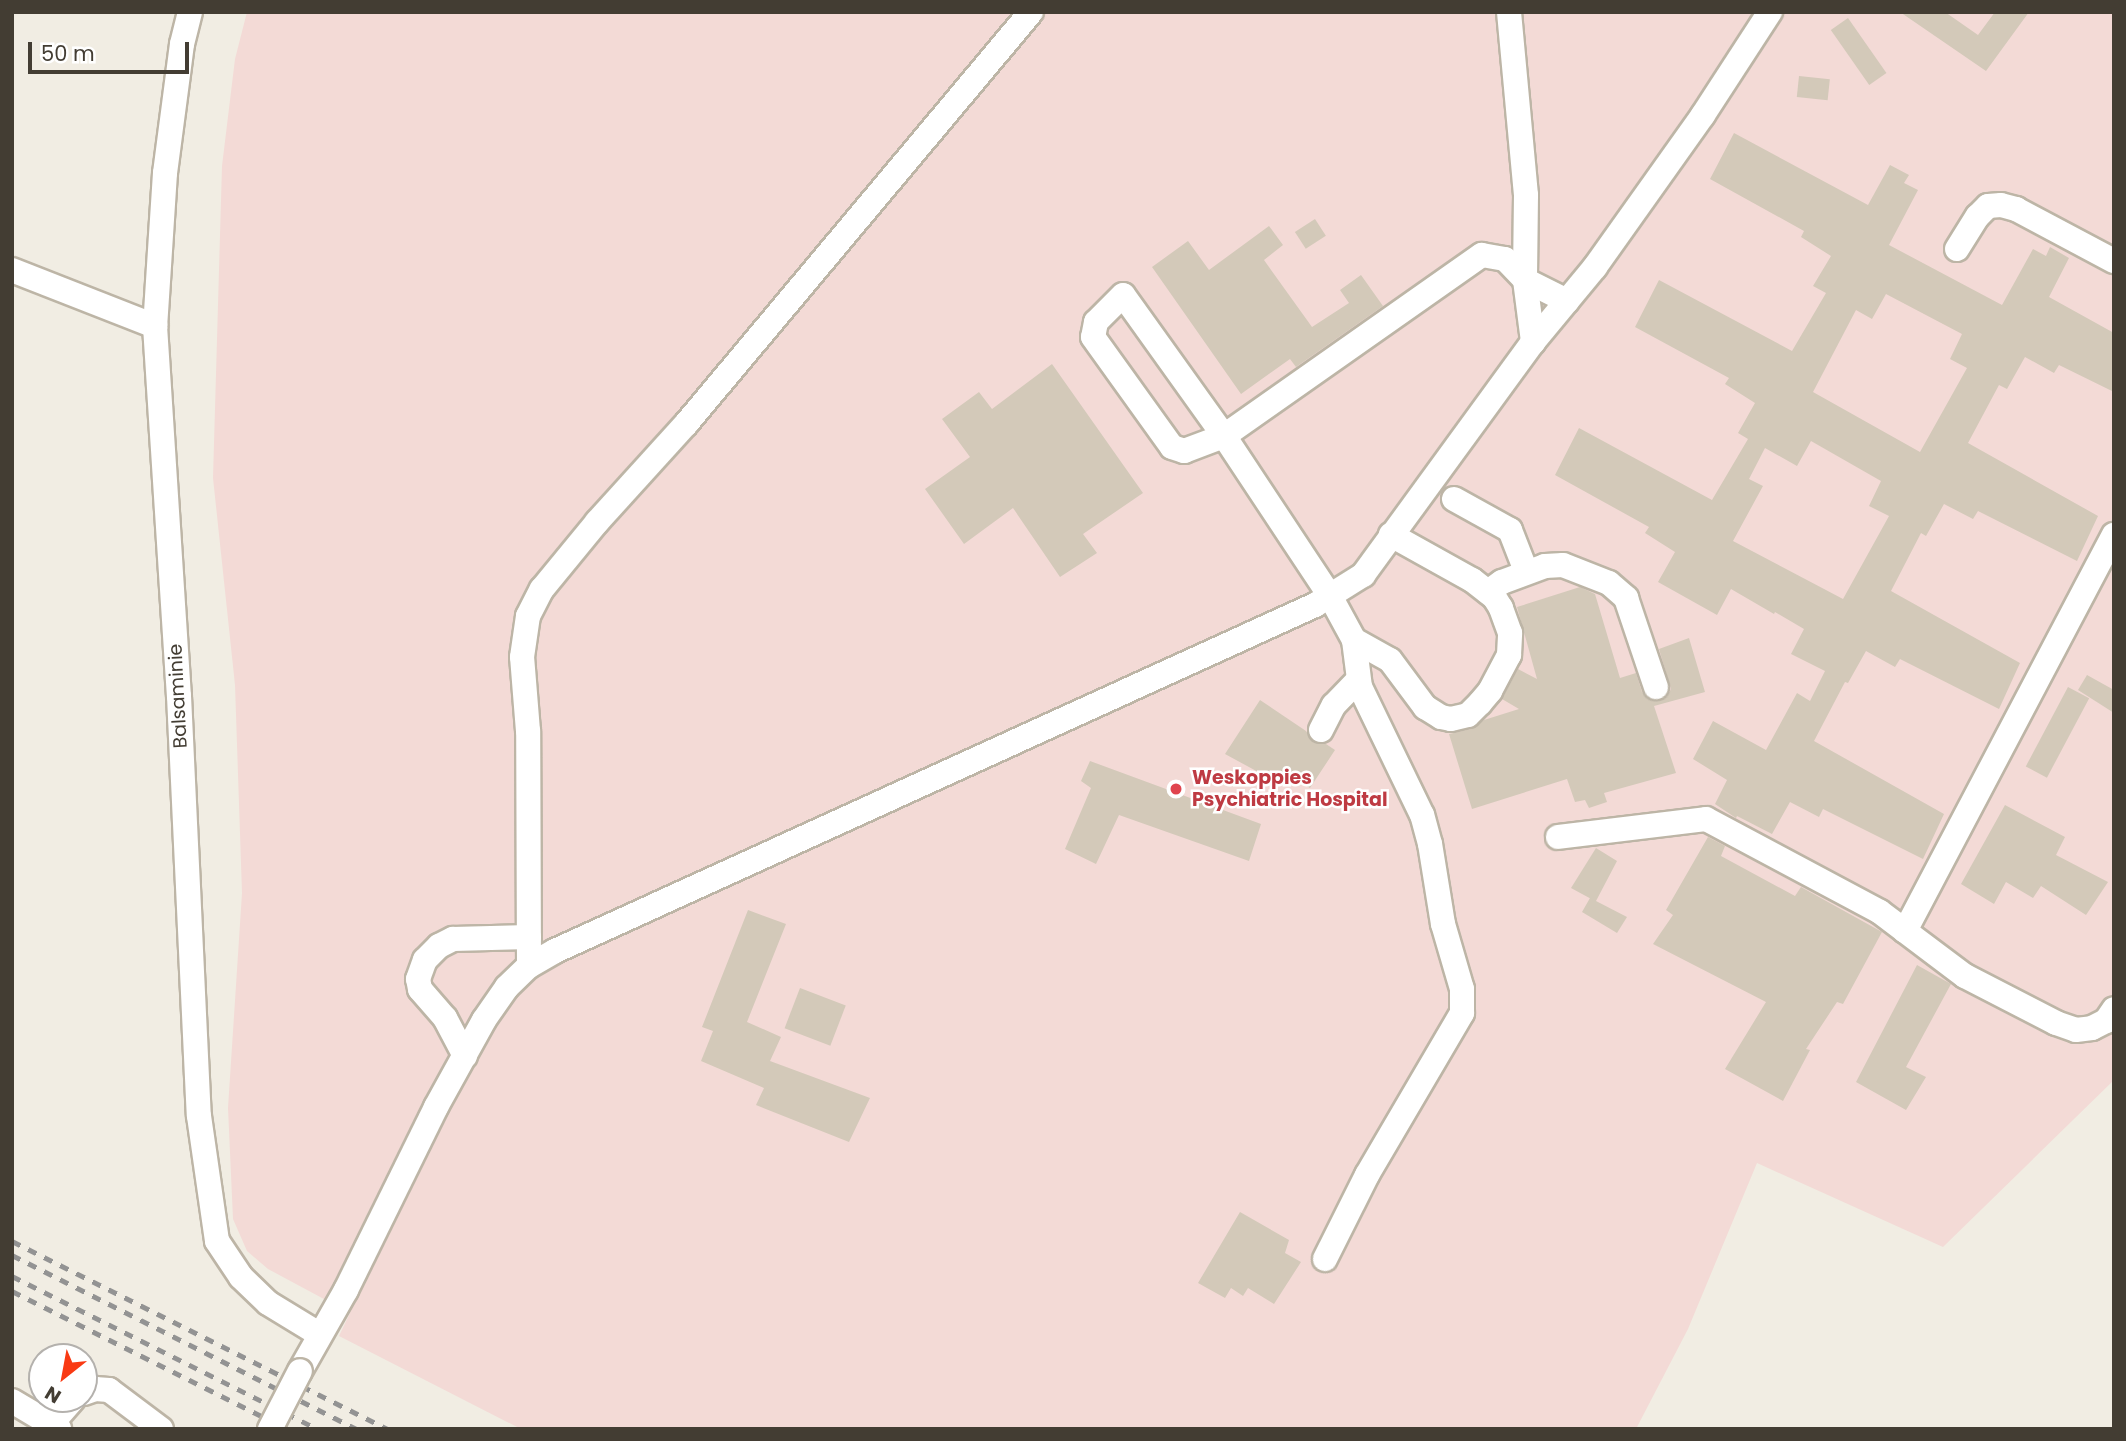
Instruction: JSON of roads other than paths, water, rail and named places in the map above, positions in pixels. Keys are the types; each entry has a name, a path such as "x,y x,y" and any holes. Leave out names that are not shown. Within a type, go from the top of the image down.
{"street":[{"name":"Balsaminie","path":"190,12 182,44 165,173 155,326 179,696 199,1116 210,1208 217,1241 241,1277 268,1303 319,1334"},
{"path":"529,966 528,731 522,657 528,616 542,589 597,522 686,424 1031,12"},
{"path":"1509,12 1526,195 1525,280 1532,342"},
{"path":"270,1429 319,1334 346,1290 436,1107 496,1001 529,966 555,951 1330,596 1363,575 1532,342 1567,301 1680,148 1770,12"},
{"path":"1956,249 1988,206 2001,205 2016,209 2114,261"},
{"path":"1325,1259 1367,1175 1455,1029 1464,1000 1443,924 1422,814 1358,680 1354,640 1330,596 1223,436 1123,295 1102,313 1096,322 1093,337 1172,447 1184,451 1223,436 1482,255 1505,259 1525,280 1567,301"},
{"path":"12,270 155,326"},
{"path":"1454,499 1510,530 1526,572"},
{"path":"1354,640 1390,660 1415,697 1434,714 1451,719 1468,715 1490,691 1509,655 1510,633 1498,602 1488,592 1391,534"},
{"path":"1905,930 2114,535"},
{"path":"1488,592 1502,582 1526,572 1563,565 1589,574 1620,592 1630,608 1656,687"},
{"path":"1321,730 1334,705 1358,680"},
{"path":"1558,836 1706,819 1880,912 1965,976 2056,1023 2077,1030 2092,1028 2106,1021 2114,1009"},
{"path":"465,1056 449,1024 420,989 418,979 425,960 439,946 453,939 529,937"},
{"path":"98,1389 108,1390 161,1429"},
{"path":"12,1401 52,1427"}],"railway":[{"path":"12,1241 388,1429"},
{"path":"12,1255 357,1429"},
{"path":"12,1276 318,1429"},
{"path":"12,1291 287,1429"}],"place":[{"name":"Weskoppies Psychiatric Hospital","path":"1176,789"}]}
